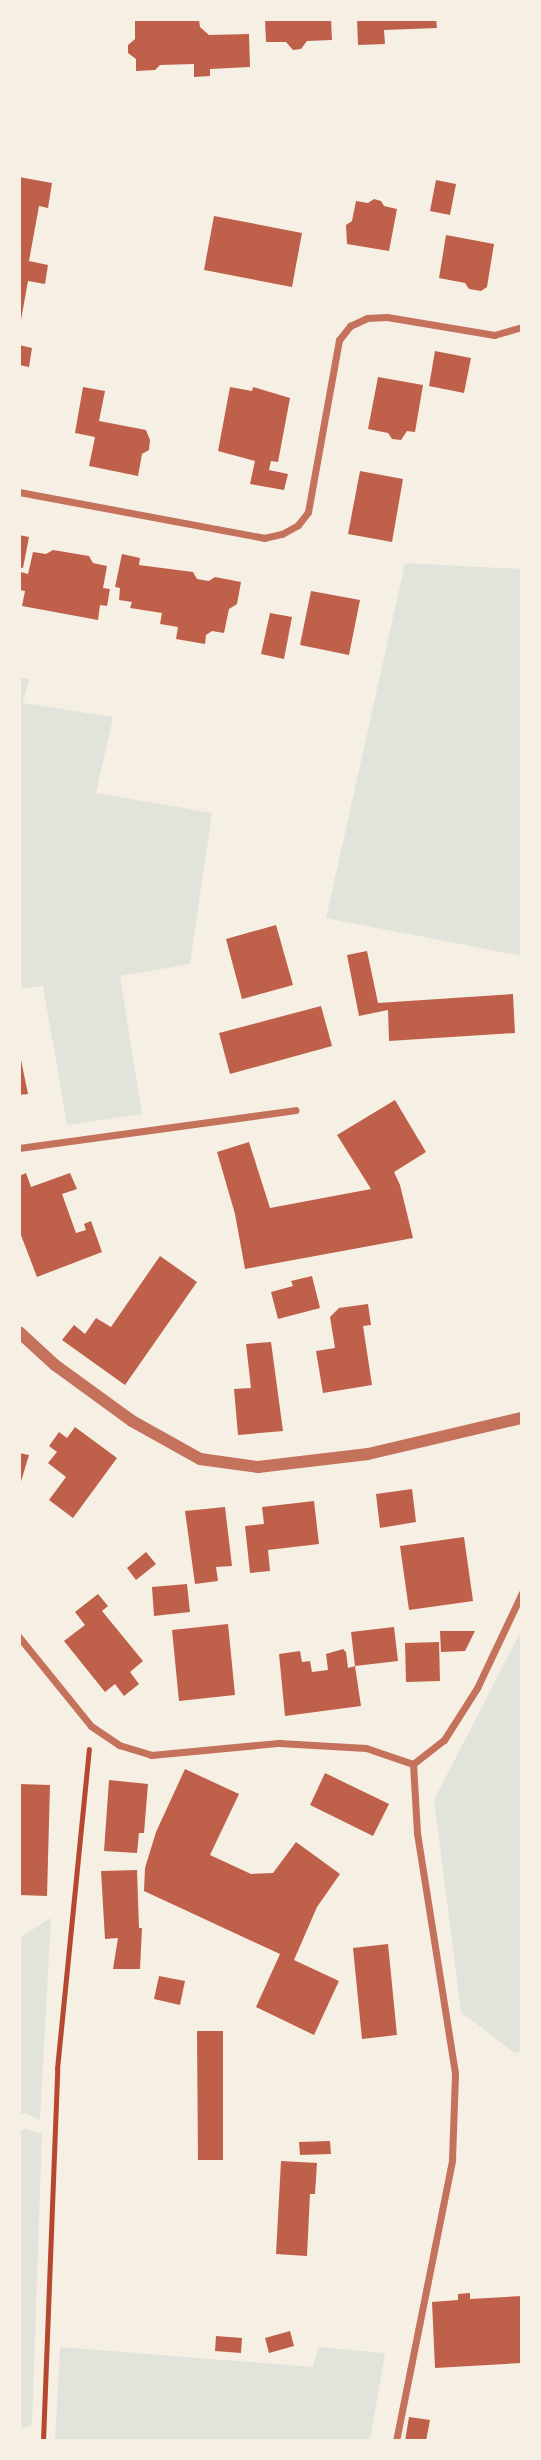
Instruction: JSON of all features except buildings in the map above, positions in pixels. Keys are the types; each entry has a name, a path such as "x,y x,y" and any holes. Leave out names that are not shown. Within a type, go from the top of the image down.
{"street":[{"path":"19,492 264,538 282,534 298,524 309,512 340,340 350,326 367,318 387,317 494,334 522,327"},
{"path":"19,1148 295,1110"},
{"path":"19,1332 55,1366 132,1421 200,1459 257,1467 368,1454 522,1418"},
{"path":"413,1764 444,1740 471,1698 522,1593"},
{"path":"19,1637 92,1726 119,1745 151,1755 279,1743 366,1748 413,1764"},
{"path":"396,2441 452,2160 455,2073 416,1833 413,1764"}],"path":[{"path":"43,2441 57,2068 92,1726"}],"shaded area":[{"path":"405,563 522,569 522,956 326,918"},
{"path":"19,678 29,679 23,703 113,717 96,793 212,813 190,964 120,976 142,1114 67,1125 43,986 19,989"},
{"path":"522,1629 522,2052 515,2053 461,2012 434,1800"},
{"path":"51,1918 40,2120 25,2113 19,2114 19,1938"},
{"path":"26,2129 42,2134 32,2425 19,2429 19,2130"},
{"path":"60,2347 313,2367 318,2347 385,2353 370,2441 55,2441"}]}
